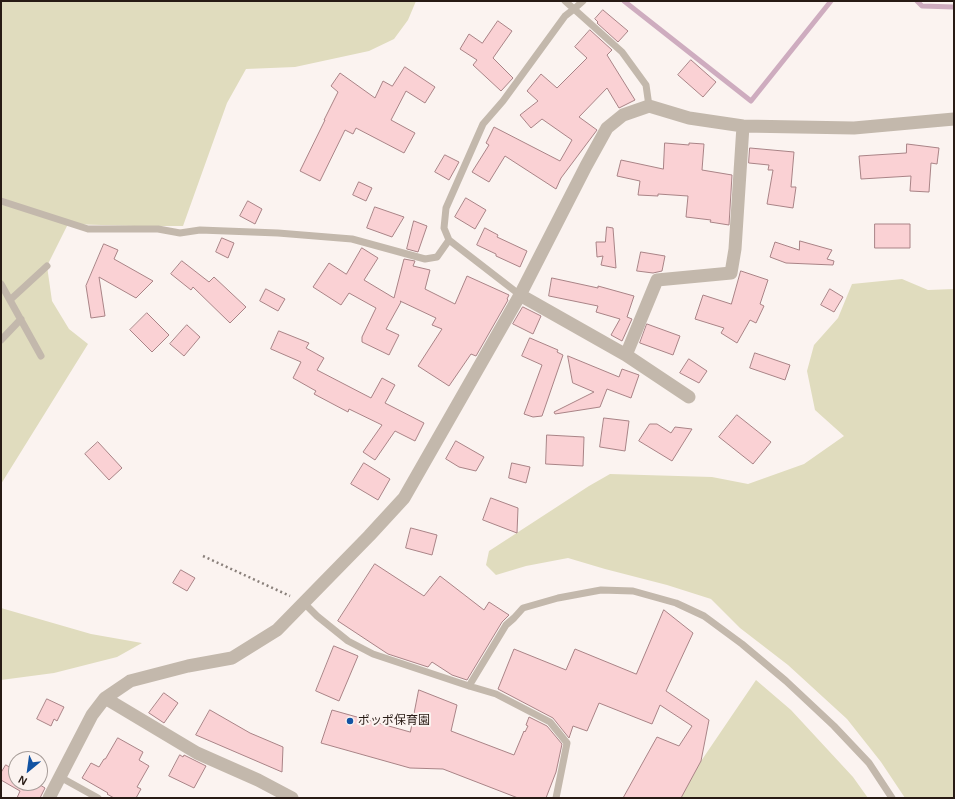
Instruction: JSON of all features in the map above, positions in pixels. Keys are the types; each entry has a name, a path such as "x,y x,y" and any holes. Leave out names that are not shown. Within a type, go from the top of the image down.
{"street":[{"path":"49,798 92,715 105,698 130,681 188,666 232,658 277,630 404,498 520,295 607,128 623,115 649,106 689,118 743,126 854,128 954,119"},
{"path":"626,355 657,280 731,273 735,250 743,126"},
{"path":"520,295 626,355 689,397"},
{"path":"105,698 197,753 258,780 292,798"}],"lane":[{"path":"565,1 622,52 646,85 649,106"},
{"path":"520,295 448,240 444,228 446,208 483,124 504,101 566,16 583,1"},
{"path":"1,202 88,229 158,229 180,233 200,230 278,233 352,239 425,259 437,257 448,240"},
{"path":"10,300 47,266"},
{"path":"1,284 41,356"},
{"path":"1,340 21,319"},
{"path":"468,686 506,625 522,608 558,598 602,590 632,590 676,603 704,616 742,644 786,681 834,726 869,763 892,798"},
{"path":"303,602 348,642 373,654 496,694 550,722 567,743 556,798"},
{"path":"60,777 98,798"}],"path":[{"path":"203,556 303,602"}],"shaded area":[{"path":"1,1 416,1 408,20 394,39 369,51 295,67 246,69 227,103 183,226 68,224 47,266 52,301 69,329 88,344 1,484"},
{"path":"902,279 928,290 954,289 954,798 905,798 881,762 847,719 788,665 740,628 711,599 667,585 568,558 526,566 496,575 486,565 489,551 610,474 712,477 748,484 804,464 844,436 815,410 807,371 814,345 838,318 852,284"},
{"path":"1,608 91,634 142,643 117,657 54,673 1,680"},
{"path":"756,680 791,710 853,777 868,798 676,798"}],"building":[{"path":"603,10 628,31 618,42 597,23 598,22 595,19"},
{"path":"498,21 512,31 493,58 513,78 501,91 473,65 477,60 460,49 469,34 482,43"},
{"path":"590,30 612,50 607,55 635,100 619,108 607,88 579,117 597,130 561,178 556,189 505,156 489,182 472,172 489,145 486,143 494,127 560,161 572,140 542,119 531,128 520,115 538,101 527,91 541,74 557,88 587,58 575,47"},
{"path":"691,60 716,82 703,97 678,75"},
{"path":"405,67 435,87 425,103 406,91 391,120 415,133 404,153 356,128 353,134 345,130 320,181 300,171 338,92 331,86 340,73 375,98 383,81 392,86"},
{"path":"665,143 689,145 689,143 704,144 702,170 732,175 729,225 710,222 711,220 686,217 688,196 658,194 658,196 638,195 640,181 617,176 621,160 663,169"},
{"path":"907,144 939,148 937,164 931,163 929,192 910,191 911,176 861,179 859,156 906,153"},
{"path":"750,148 794,152 791,187 796,187 793,208 767,204 773,170 768,170 769,165 749,163"},
{"path":"445,155 459,162 449,180 435,172"},
{"path":"359,182 372,188 366,201 353,195"},
{"path":"466,198 486,210 475,229 455,217"},
{"path":"248,201 262,209 255,224 240,216"},
{"path":"375,207 404,217 392,237 367,228"},
{"path":"414,221 427,226 418,252 407,249"},
{"path":"875,224 910,224 910,248 875,248"},
{"path":"607,227 613,228 616,268 601,265 603,256 597,257 596,242 605,242"},
{"path":"485,228 498,235 497,237 527,251 520,267 477,245"},
{"path":"222,238 234,243 228,258 216,252"},
{"path":"800,241 832,250 827,259 834,261 833,265 786,263 770,257 775,242 799,250"},
{"path":"104,244 118,250 114,259 153,281 136,298 99,277 105,316 91,318 86,286"},
{"path":"362,248 378,258 364,280 394,298 404,259 415,261 413,266 430,270 425,289 455,304 467,276 509,295 508,300 476,356 471,354 449,386 418,366 442,329 432,325 436,318 400,301 401,302 386,329 399,335 389,355 362,342 362,337 376,308 349,293 341,305 313,287 329,263 346,274"},
{"path":"641,252 665,256 662,271 653,273 637,271"},
{"path":"182,261 209,282 214,277 246,307 230,323 193,287 191,290 171,274"},
{"path":"741,271 768,280 760,304 764,306 756,323 750,320 737,343 721,333 724,328 695,319 703,295 731,304"},
{"path":"552,278 598,288 598,286 634,296 627,317 632,319 622,341 611,335 620,319 596,312 598,306 549,296"},
{"path":"266,289 285,299 278,311 260,301"},
{"path":"830,289 843,297 834,312 821,305"},
{"path":"523,307 541,316 533,334 513,324"},
{"path":"147,313 169,335 152,352 130,330"},
{"path":"647,324 680,336 673,355 640,343"},
{"path":"187,325 200,337 184,356 170,344"},
{"path":"279,331 309,343 306,348 324,358 317,370 371,398 382,378 395,385 385,403 424,423 415,441 395,431 375,460 363,452 382,425 349,409 348,412 314,394 316,391 293,378 301,362 271,349"},
{"path":"530,338 558,350 557,352 563,355 542,416 533,417 524,414 542,365 522,356"},
{"path":"755,353 790,365 785,380 750,368"},
{"path":"568,356 619,377 622,369 639,375 631,398 607,389 600,407 555,414 554,412 594,392 573,383"},
{"path":"689,359 707,371 699,383 680,373"},
{"path":"737,415 771,442 753,464 719,437"},
{"path":"604,418 629,421 625,451 600,447"},
{"path":"650,424 657,424 671,433 675,427 692,429 672,461 639,441"},
{"path":"547,435 584,437 583,466 546,464"},
{"path":"456,441 484,457 476,471 459,467 446,459"},
{"path":"98,442 122,468 109,480 85,454"},
{"path":"364,463 390,479 378,500 351,484"},
{"path":"512,463 530,467 526,483 509,478"},
{"path":"491,498 518,508 517,533 483,520"},
{"path":"411,528 437,535 432,555 406,548"},
{"path":"375,564 424,596 440,576 484,610 489,602 509,615 502,622 467,680 452,675 432,662 428,667 388,654 338,621"},
{"path":"181,570 195,578 187,591 173,583"},
{"path":"664,610 693,633 666,691 709,720 701,761 681,798 623,798 657,737 679,746 692,726 660,705 652,724 599,703 587,731 573,726 569,738 553,718 498,689 514,649 566,670 575,649 636,674"},
{"path":"334,646 358,656 339,701 316,691"},
{"path":"419,690 457,705 451,731 514,755 524,731 525,732 528,726 526,725 529,717 547,726 562,744 556,772 546,798 518,798 443,769 410,768 321,743 332,710 410,732"},
{"path":"164,693 178,703 164,723 149,713"},
{"path":"47,699 64,707 57,721 54,719 51,726 37,719"},
{"path":"210,710 250,733 283,747 282,772 196,735"},
{"path":"118,738 143,752 139,760 149,766 137,787 141,789 136,798 114,798 82,778 91,763 99,767"},
{"path":"180,755 183,757 184,755 206,766 194,788 169,776"},
{"path":"6,765 8,766 8,784 1,780 1,773"},
{"path":"20,791 44,791 40,798 17,798"}],"waterway":[{"path":"624,1 751,101 831,1"},
{"path":"917,1 922,6 954,7"}],"place":[{"name":"ポッポ保育園","path":"350,721"}]}
